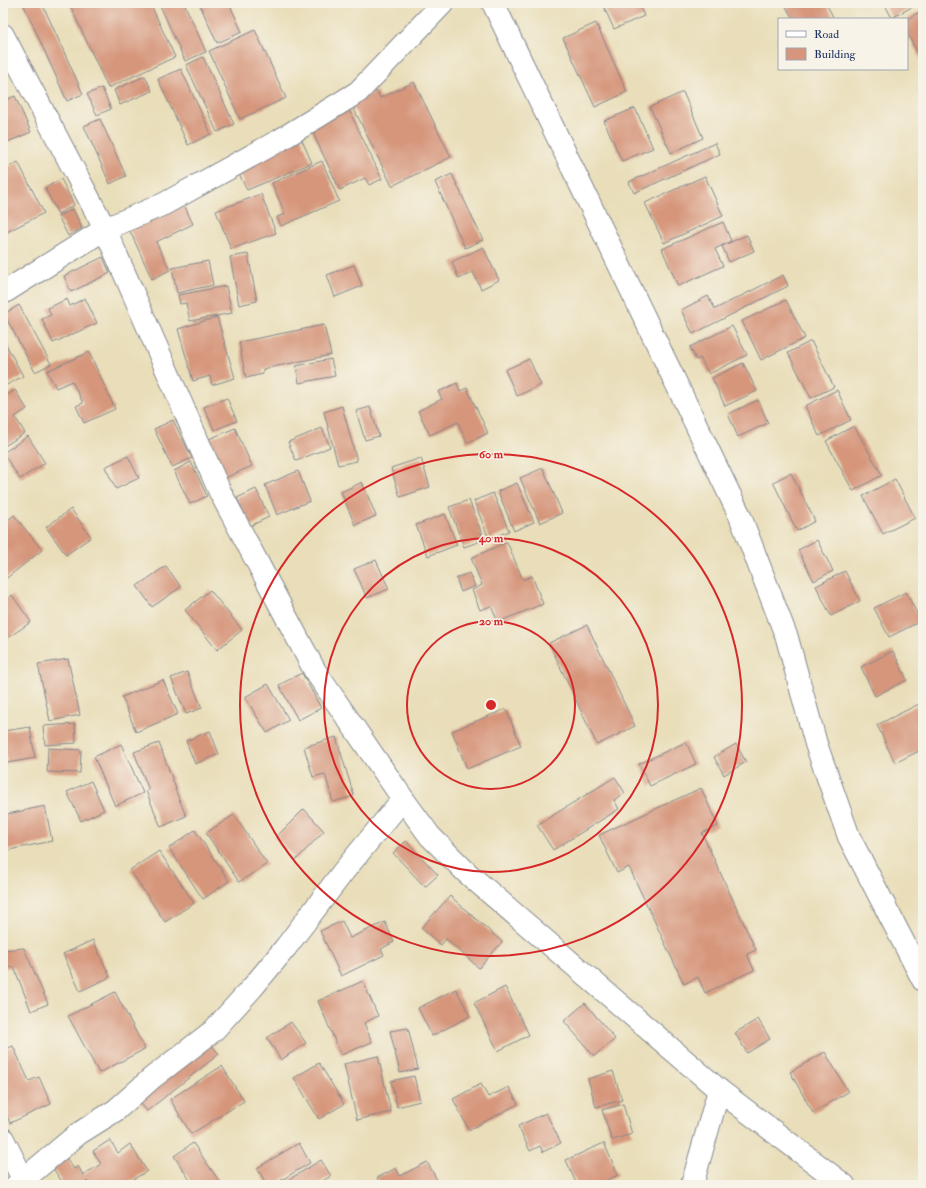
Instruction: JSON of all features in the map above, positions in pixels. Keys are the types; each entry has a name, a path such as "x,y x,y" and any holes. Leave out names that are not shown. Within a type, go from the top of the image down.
{"street":[{"path":"3,293 105,229 164,204 280,140 358,92 443,3"},
{"path":"493,3 740,516 787,638 816,744 848,837 923,980"},
{"path":"3,35 105,229 224,499 316,671 430,836 467,873 719,1090 844,1185"},
{"path":"3,1139 20,1182 78,1134 116,1110 152,1078 213,1031 252,988 286,947 343,872 403,799"},
{"path":"692,1185 719,1090"}],"building":[{"path":"23,3 42,3 83,94 67,101"},
{"path":"69,3 150,3 175,57 108,88"},
{"path":"159,3 184,3 206,52 185,61"},
{"path":"199,3 229,3 242,32 217,43"},
{"path":"602,3 638,3 644,16 614,29"},
{"path":"784,3 826,3 834,18 792,18"},
{"path":"884,3 919,3 892,18"},
{"path":"923,10 923,63 908,35 908,18"},
{"path":"596,23 627,92 595,107 563,38"},
{"path":"255,30 286,98 240,119 209,51"},
{"path":"203,57 234,124 217,132 186,65"},
{"path":"181,69 211,134 188,145 158,79"},
{"path":"145,76 152,91 120,105 114,90"},
{"path":"414,82 451,157 392,186 351,103 377,91 380,98"},
{"path":"102,88 111,109 97,115 87,94"},
{"path":"683,92 703,138 671,153 650,107"},
{"path":"15,96 31,132 3,144 3,101"},
{"path":"347,106 382,179 369,185 365,178 340,190 309,125"},
{"path":"635,108 653,148 622,161 604,121"},
{"path":"100,119 126,176 110,184 84,126"},
{"path":"300,136 312,163 247,190 238,172"},
{"path":"715,143 720,154 634,193 629,182"},
{"path":"322,161 339,201 281,226 277,217 285,214 272,183"},
{"path":"18,162 44,213 3,234 3,170"},
{"path":"452,174 483,240 465,248 435,182"},
{"path":"705,176 723,216 664,243 645,203"},
{"path":"61,179 74,205 58,214 45,188"},
{"path":"261,194 276,233 231,249 216,211"},
{"path":"183,203 193,224 156,242 170,270 152,279 129,229"},
{"path":"73,209 82,228 68,236 58,216"},
{"path":"723,222 731,241 715,249 723,266 678,286 662,249"},
{"path":"747,235 754,251 729,262 722,246"},
{"path":"483,247 499,280 481,289 473,272 459,279 452,262"},
{"path":"248,254 257,301 239,305 230,257"},
{"path":"103,257 110,273 71,292 64,276"},
{"path":"208,261 213,285 177,293 172,268"},
{"path":"354,265 362,286 335,297 327,275"},
{"path":"783,275 788,286 693,334 681,310 708,296 715,309"},
{"path":"226,286 232,313 190,321 186,303 180,304 178,295"},
{"path":"85,298 97,323 53,343 42,319 51,315 48,308 67,299 70,306"},
{"path":"786,300 805,338 761,360 742,321"},
{"path":"19,305 51,364 35,372 4,314"},
{"path":"217,317 235,378 212,385 210,376 193,381 178,329"},
{"path":"324,325 331,355 263,369 263,374 246,378 239,342"},
{"path":"732,326 747,355 709,374 700,358 696,360 690,347"},
{"path":"3,339 23,376 3,387"},
{"path":"811,341 834,387 811,398 788,353"},
{"path":"89,352 115,409 84,423 76,406 83,403 72,381 56,388 47,371"},
{"path":"331,359 335,376 299,383 296,366"},
{"path":"529,359 541,385 517,396 505,370"},
{"path":"743,363 757,391 725,406 712,378"},
{"path":"457,383 460,391 467,388 488,433 467,443 458,422 430,435 418,411 442,399 438,392"},
{"path":"15,390 27,409 15,417 25,433 3,447 3,398"},
{"path":"837,390 851,420 819,436 805,406"},
{"path":"227,398 237,421 214,430 204,407"},
{"path":"758,400 768,423 738,437 728,414"},
{"path":"342,406 357,461 338,465 324,412"},
{"path":"370,407 379,436 365,440 356,411"},
{"path":"173,420 192,458 172,467 154,429"},
{"path":"854,426 882,475 853,491 826,441"},
{"path":"235,428 252,466 225,478 209,439"},
{"path":"322,428 330,447 296,461 288,442"},
{"path":"28,436 45,463 20,479 3,453"},
{"path":"128,456 139,478 116,489 105,467"},
{"path":"421,458 430,487 400,497 391,468"},
{"path":"191,462 207,496 190,504 174,471"},
{"path":"543,468 562,513 540,523 520,478"},
{"path":"298,471 310,501 277,515 265,485"},
{"path":"791,473 815,521 797,531 773,482"},
{"path":"895,479 915,518 883,534 863,496"},
{"path":"362,482 376,516 355,525 341,492"},
{"path":"517,483 534,522 514,531 498,491"},
{"path":"256,489 269,517 250,526 237,498"},
{"path":"493,493 509,531 489,539 474,501"},
{"path":"469,500 484,540 464,547 449,507"},
{"path":"71,509 91,537 66,555 46,527"},
{"path":"445,514 457,545 428,556 416,525"},
{"path":"14,515 42,550 3,581 3,524"},
{"path":"817,540 833,571 814,581 798,550"},
{"path":"507,542 523,580 532,576 543,604 498,622 491,606 480,610 472,590 482,585 471,558"},
{"path":"376,560 389,589 367,598 354,569"},
{"path":"166,566 181,587 152,607 137,586"},
{"path":"845,571 860,601 831,616 816,586"},
{"path":"469,573 475,586 461,592 456,578"},
{"path":"210,590 242,630 217,650 185,610"},
{"path":"906,592 921,621 889,637 874,608"},
{"path":"12,595 31,622 3,641 3,602"},
{"path":"587,625 635,726 597,745 549,643"},
{"path":"893,651 907,680 875,696 861,667"},
{"path":"68,659 80,715 50,721 38,664"},
{"path":"187,672 202,708 186,714 171,678"},
{"path":"302,673 321,708 298,720 279,685"},
{"path":"163,680 178,714 136,732 122,697"},
{"path":"268,684 289,720 267,733 245,697"},
{"path":"923,702 923,749 895,763 877,725"},
{"path":"506,709 521,746 467,769 452,731"},
{"path":"75,724 76,743 45,745 43,726"},
{"path":"30,727 35,758 7,763 3,731"},
{"path":"210,731 219,754 195,764 186,741"},
{"path":"336,737 354,796 333,802 325,774 313,777 304,747"},
{"path":"686,742 696,764 650,786 639,764"},
{"path":"159,743 186,816 161,827 146,791 149,790 134,752"},
{"path":"121,744 143,793 115,806 94,757"},
{"path":"736,744 746,762 724,775 714,757"},
{"path":"48,748 81,750 80,773 47,772"},
{"path":"615,777 625,793 614,800 619,809 553,850 537,825"},
{"path":"91,781 104,810 81,821 67,792"},
{"path":"701,788 718,826 702,833 756,950 747,954 754,970 705,993 698,977 684,984 629,867 617,873 599,835"},
{"path":"45,806 52,841 4,851 3,815"},
{"path":"304,809 324,831 296,860 276,837"},
{"path":"234,815 267,864 239,882 206,833"},
{"path":"195,830 229,881 203,899 169,848"},
{"path":"406,841 438,875 425,887 393,853"},
{"path":"159,851 194,903 165,922 130,870"},
{"path":"450,896 502,942 479,968 446,939 441,945 421,928"},
{"path":"342,921 350,938 385,922 394,942 381,949 384,955 341,976 320,931"},
{"path":"93,940 110,977 80,991 63,954"},
{"path":"24,948 48,1004 31,1011 14,967 3,968 3,950"},
{"path":"363,981 378,1016 364,1023 372,1042 341,1055 318,1001"},
{"path":"505,987 529,1035 498,1051 474,1003"},
{"path":"456,989 470,1016 432,1036 418,1008"},
{"path":"115,992 145,1049 99,1073 68,1016"},
{"path":"585,1003 615,1039 594,1056 564,1021"},
{"path":"758,1019 770,1039 747,1053 735,1033"},
{"path":"291,1022 306,1043 281,1060 267,1038"},
{"path":"408,1028 418,1069 400,1073 390,1031"},
{"path":"209,1042 219,1054 147,1111 137,1099"},
{"path":"13,1046 29,1081 39,1077 51,1104 10,1123 3,1108 3,1050"},
{"path":"825,1052 848,1092 813,1113 790,1072"},
{"path":"378,1056 391,1112 357,1120 344,1064"},
{"path":"319,1063 344,1104 319,1119 294,1078"},
{"path":"222,1066 244,1101 191,1134 170,1099"},
{"path":"613,1071 622,1100 596,1107 588,1079"},
{"path":"414,1076 420,1101 397,1107 391,1081"},
{"path":"481,1084 488,1097 509,1087 518,1104 469,1130 453,1099"},
{"path":"623,1104 632,1134 612,1140 602,1110"},
{"path":"546,1113 561,1143 543,1152 540,1146 530,1151 518,1126"},
{"path":"110,1140 118,1153 130,1144 147,1171 124,1185 90,1185 87,1181 83,1184 84,1185 64,1185 53,1168 67,1159 74,1169 78,1166 83,1175 101,1164 93,1151"},
{"path":"193,1143 222,1185 193,1185 174,1156"},
{"path":"299,1143 310,1163 273,1185 267,1185 257,1168"},
{"path":"604,1143 618,1175 597,1185 577,1185 566,1160"},
{"path":"321,1160 331,1176 316,1185 287,1185 285,1182"},
{"path":"427,1162 440,1185 381,1185 377,1178 396,1168 400,1176"}]}
